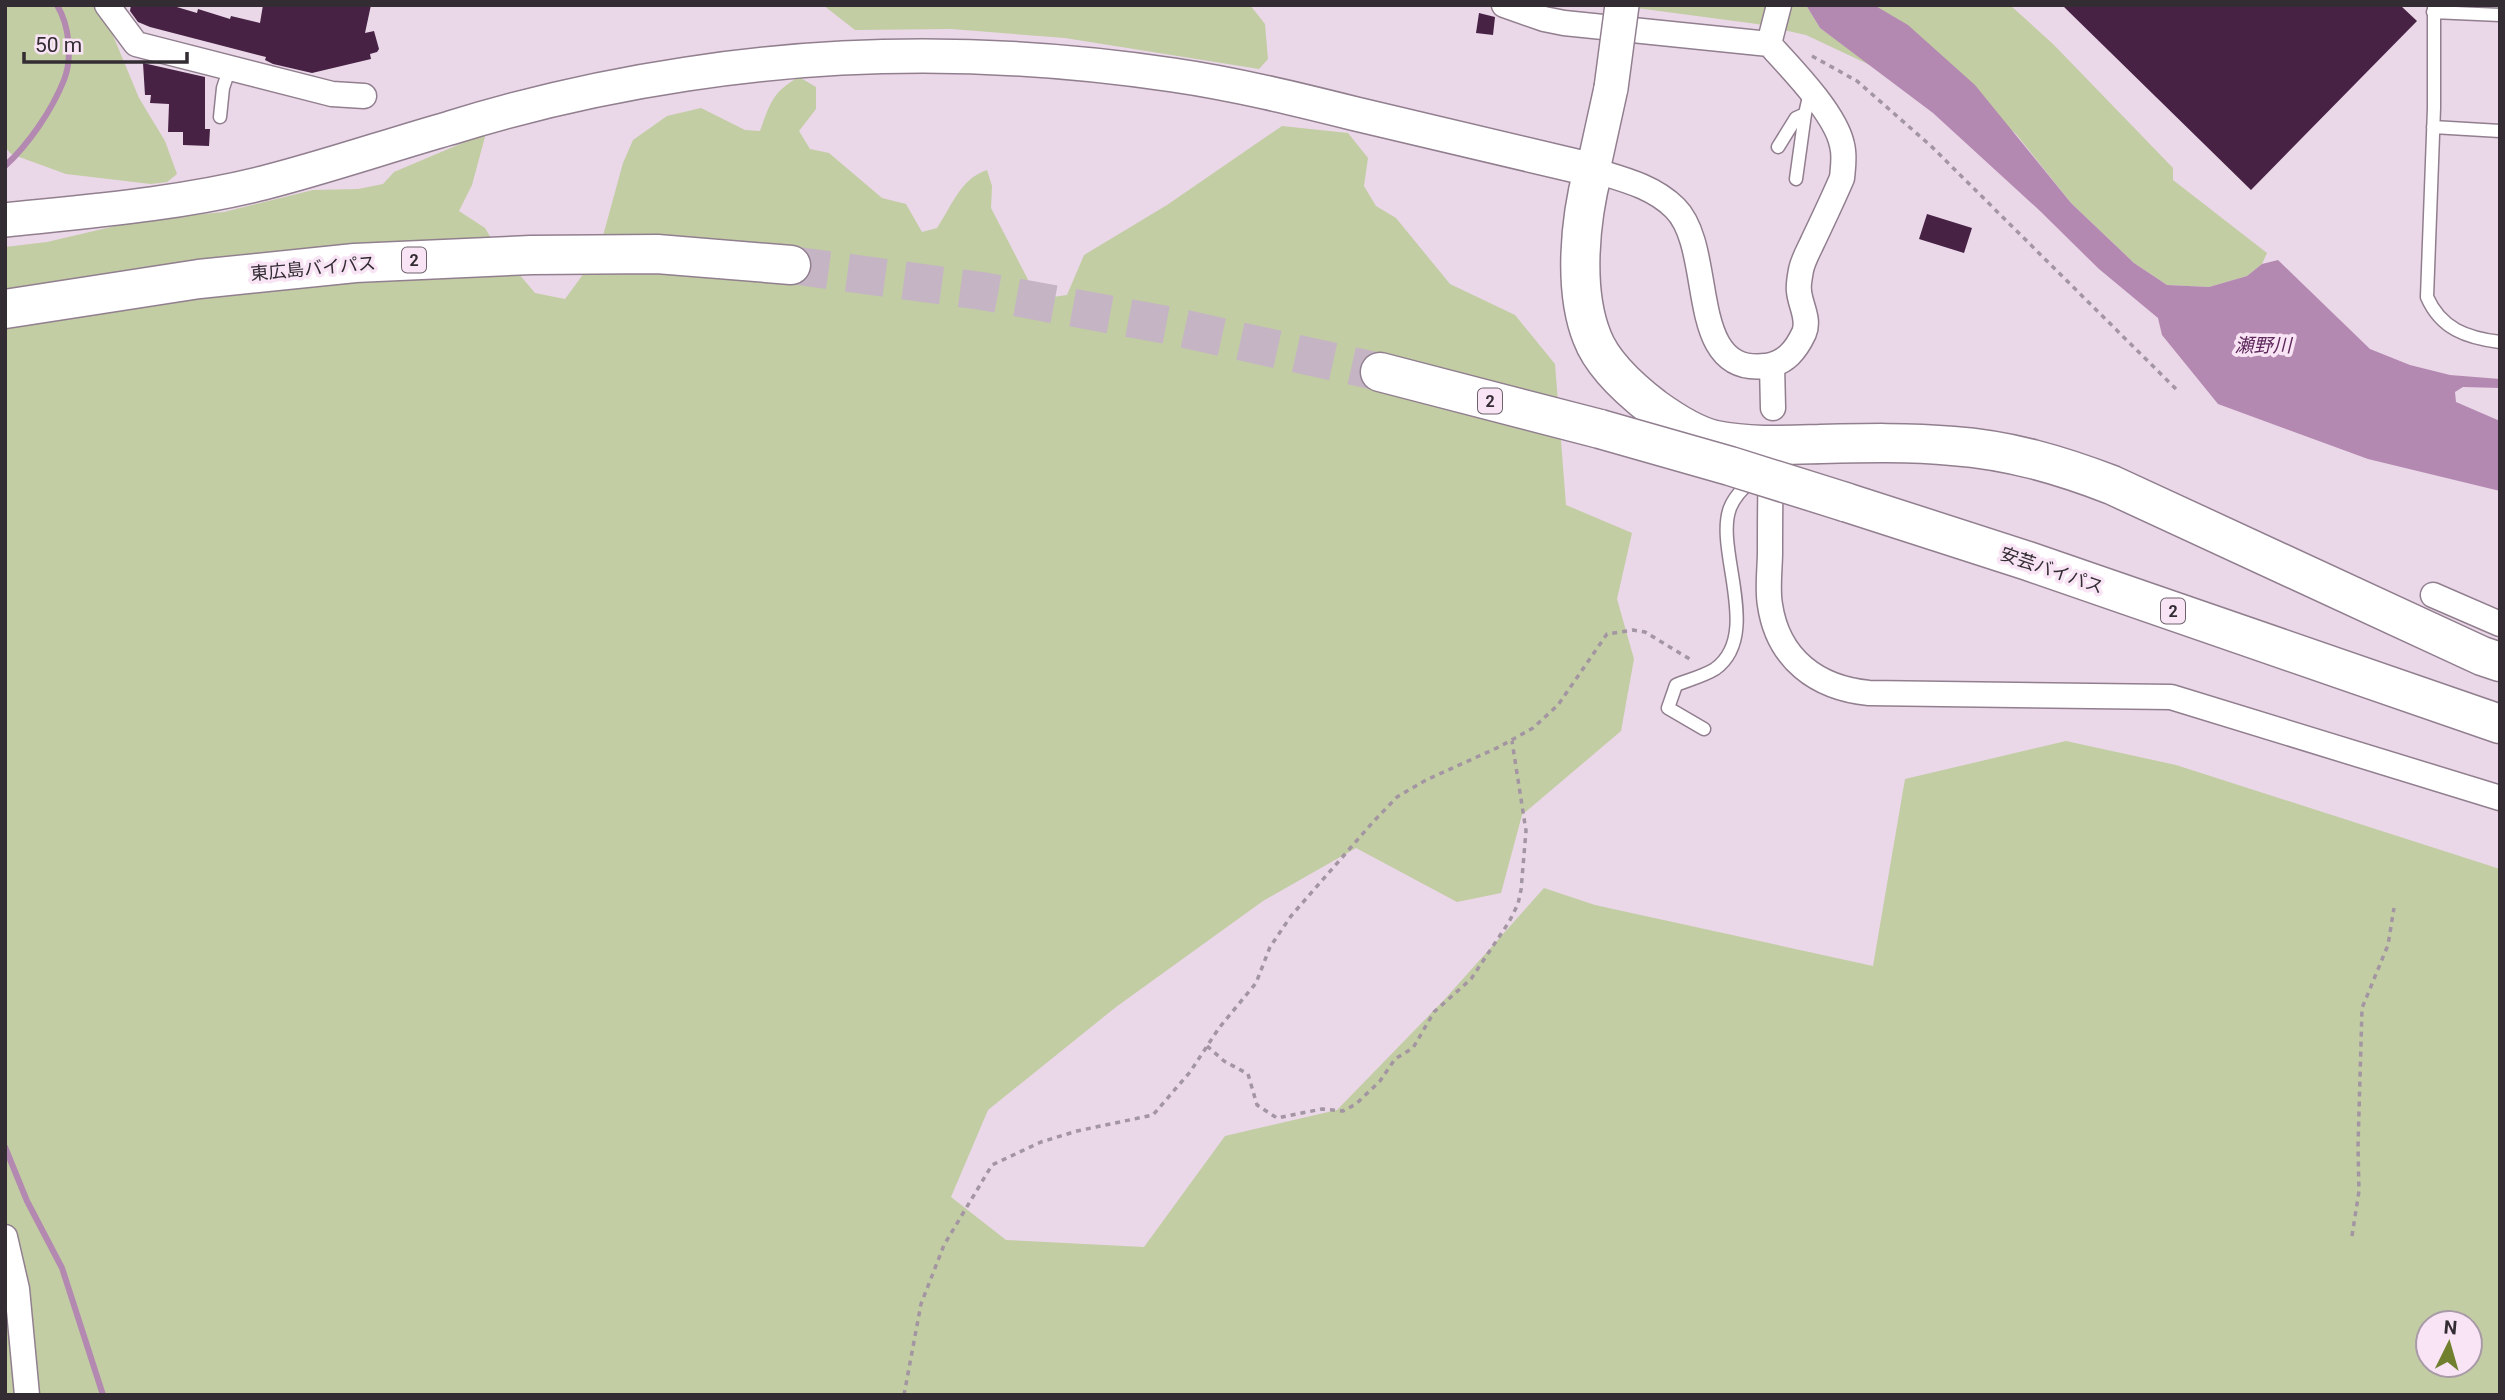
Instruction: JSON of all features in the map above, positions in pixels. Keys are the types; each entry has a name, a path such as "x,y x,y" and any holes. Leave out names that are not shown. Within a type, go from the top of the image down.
{"highway":[{"path":"1593,170 1608,219 1604,274 1606,303 1621,344 1650,382 1688,410 1721,421 1757,428 1956,428 2064,451 2186,499 2500,645"},
{"path":"1593,170 1586,199 1580,259 1581,290 1592,338 1615,372 1640,397 1673,422 1713,439 1756,445 1893,442 1956,446 2010,453 2060,465 2112,485 2500,662"},
{"name":"東広島バイパス","path":"22,306 199,279 382,262 531,255 657,254 792,265"},
{"name":"安芸バイパス","path":"1380,372 1600,429 1845,502 2041,566 2500,724"}],"street":[{"path":"107,5 136,44 332,94 364,96"},
{"path":"1504,5 1564,23 1770,38"},
{"path":"1593,170 1611,88 1622,5"},
{"path":"5,220 164,201 257,184 346,161 464,124 609,88 688,74 852,57 929,55 1010,58 1175,75 1256,90 1593,170 1641,185 1675,208 1689,228 1697,251 1709,324 1723,353 1737,362 1756,367 1781,362 1795,350 1805,329 1804,307 1798,291 1801,267 1842,178 1842,145 1836,126 1807,103 1770,38 1779,5"},
{"path":"1772,365 1773,408"},
{"path":"1771,459 1769,603 1774,627 1788,652 1804,669 1822,681 1846,691 1869,693 2171,697 2500,798"},
{"path":"2433,595 2500,624"},
{"path":"5,1237 17,1289 27,1395"}],"lane":[{"path":"2500,15 2434,9 2427,297 2433,312 2450,327 2500,342"},
{"path":"220,117 223,88 230,67"},
{"path":"1778,147 1807,103"},
{"path":"1796,179 1807,103"},
{"path":"2433,127 2500,131"},
{"path":"1704,729 1668,708 1676,685 1715,669 1728,657 1736,631 1736,604 1727,524 1730,508 1741,491 1771,459"}],"path":[{"path":"1812,57 1857,81 1931,146 2176,389"},
{"path":"904,1395 920,1304 944,1245 992,1165 1041,1142 1077,1131 1153,1115 1182,1083 1255,983 1270,947 1291,916 1397,797 1533,728 1558,705 1607,634 1633,630 1645,632 1693,660 1699,676"},
{"path":"1208,1046 1224,1061 1248,1074 1257,1105 1277,1118 1322,1109 1343,1111 1356,1104 1370,1091 1395,1059 1413,1048 1434,1012 1471,979 1518,904 1526,831 1512,740"},
{"path":"2352,1236 2359,1191 2362,1008 2388,945 2394,908"}],"green space":[{"path":"5,5 94,5 112,33 139,98 165,141 177,174 167,182 151,184 66,174 11,154 5,147"},
{"path":"823,5 1250,5 1265,24 1268,59 1259,69 1065,38 951,29 855,30"},
{"path":"1614,5 1806,5 1820,28 1872,66 1806,35 1757,24"},
{"path":"1874,5 2010,5 2053,44 2173,168 2173,180 2267,253 2262,264 2247,276 2209,287 2167,285 2134,263 2071,203 2016,134"},
{"path":"799,77 816,87 816,109 799,131 810,149 829,153 882,198 906,204 922,232 937,228 963,187 987,170 992,186 991,208 1038,299 1067,295 1084,255 1167,205 1282,126 1348,133 1368,158 1364,186 1376,206 1396,218 1450,284 1515,315 1555,364 1566,505 1632,533 1617,599 1634,659 1621,731 1522,815 1501,893 1457,902 1356,848 1263,901 1116,1007 988,1110 951,1197 1006,1240 1144,1247 1225,1136 1337,1110 1444,1000 1544,888 1595,905 1873,966 1905,779 2066,741 2176,765 2500,869 2500,1395 5,1395 5,247 47,242 141,220 224,212 313,190 358,189 383,184 394,172 486,133 472,185 459,211 485,228 497,248 535,293 565,299 598,254 623,163 633,140 667,116 701,108 745,130 760,131 773,100 783,88"}],"water":[{"name":"瀬野川","path":"1806,5 1874,5 1908,25 1975,85 2071,203 2134,263 2167,285 2209,287 2247,276 2262,264 2278,260 2370,349 2410,365 2450,375 2500,379 2500,388 2463,387 2455,392 2456,402 2500,421 2500,491 2368,459 2218,404 2162,335 2158,318 2099,269 1933,113 1820,28"}],"building":[{"path":"131,5 170,5 197,13 198,9 230,19 231,16 260,23 263,5 371,5 365,33 374,31 379,49 370,54 371,59 312,73 273,64 265,60 266,57 150,27 138,22 130,11"},
{"path":"2062,5 2400,5 2417,21 2251,190"},
{"path":"1479,13 1495,17 1493,35 1476,33"},
{"path":"143,63 205,77 205,129 210,129 209,146 183,145 183,132 168,132 169,104 150,103 151,95 145,95"},
{"path":"1927,214 1972,228 1964,253 1919,239"}],"waterway":[{"path":"5,166 39,126 67,71 68,41 57,5"},
{"path":"5,1147 27,1201 62,1268 103,1395"}],"tunnel":[{"path":"791,265 982,291 1167,325 1380,372"}]}
